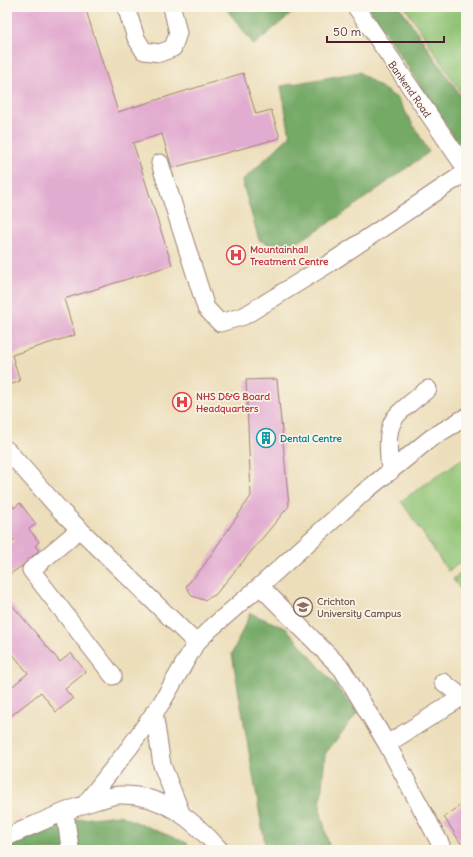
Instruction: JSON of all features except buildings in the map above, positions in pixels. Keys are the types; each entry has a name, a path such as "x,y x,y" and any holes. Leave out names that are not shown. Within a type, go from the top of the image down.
{"street":[{"path":"126,7 136,38 144,51 160,53 173,48 178,33 172,7"},
{"name":"Bankend Road","path":"356,7 466,171"},
{"path":"160,163 206,308 220,323 244,316 275,297 330,263 466,171"},
{"path":"390,472 388,445 392,426 397,415 428,389"},
{"path":"85,804 129,748 154,712 196,643 208,630 260,586 363,493 431,438 466,417"},
{"path":"7,450 61,511 196,643"},
{"path":"80,530 31,570 114,676"},
{"path":"260,586 342,669 387,744 441,845"},
{"path":"387,744 464,697 443,682"},
{"path":"154,712 162,765 182,813"},
{"path":"7,837 85,804 118,795 152,798 182,813 204,831 220,850"},
{"path":"65,812 70,847 68,850"}],"green space":[{"path":"225,7 299,7 254,45"},
{"path":"368,7 400,7 466,104 466,155"},
{"path":"405,7 466,7 466,100"},
{"path":"359,72 398,99 429,152 340,216 285,250 259,240 242,181 290,136 281,86"},
{"path":"466,456 466,559 448,571 401,501"},
{"path":"466,570 466,598 453,579"},
{"path":"250,613 287,629 358,712 325,754 320,809 330,850 266,850 232,654"},
{"path":"119,815 187,843 189,850 7,850 7,840 36,824"}],"place":[{"name":"Mountainhall Treatment Centre","path":"236,255"},
{"name":"NHS D&G Board Headquarters","path":"182,402"},
{"name":"Dental Centre","path":"266,438"},
{"name":"Crichton University Campus","path":"303,607"}]}
